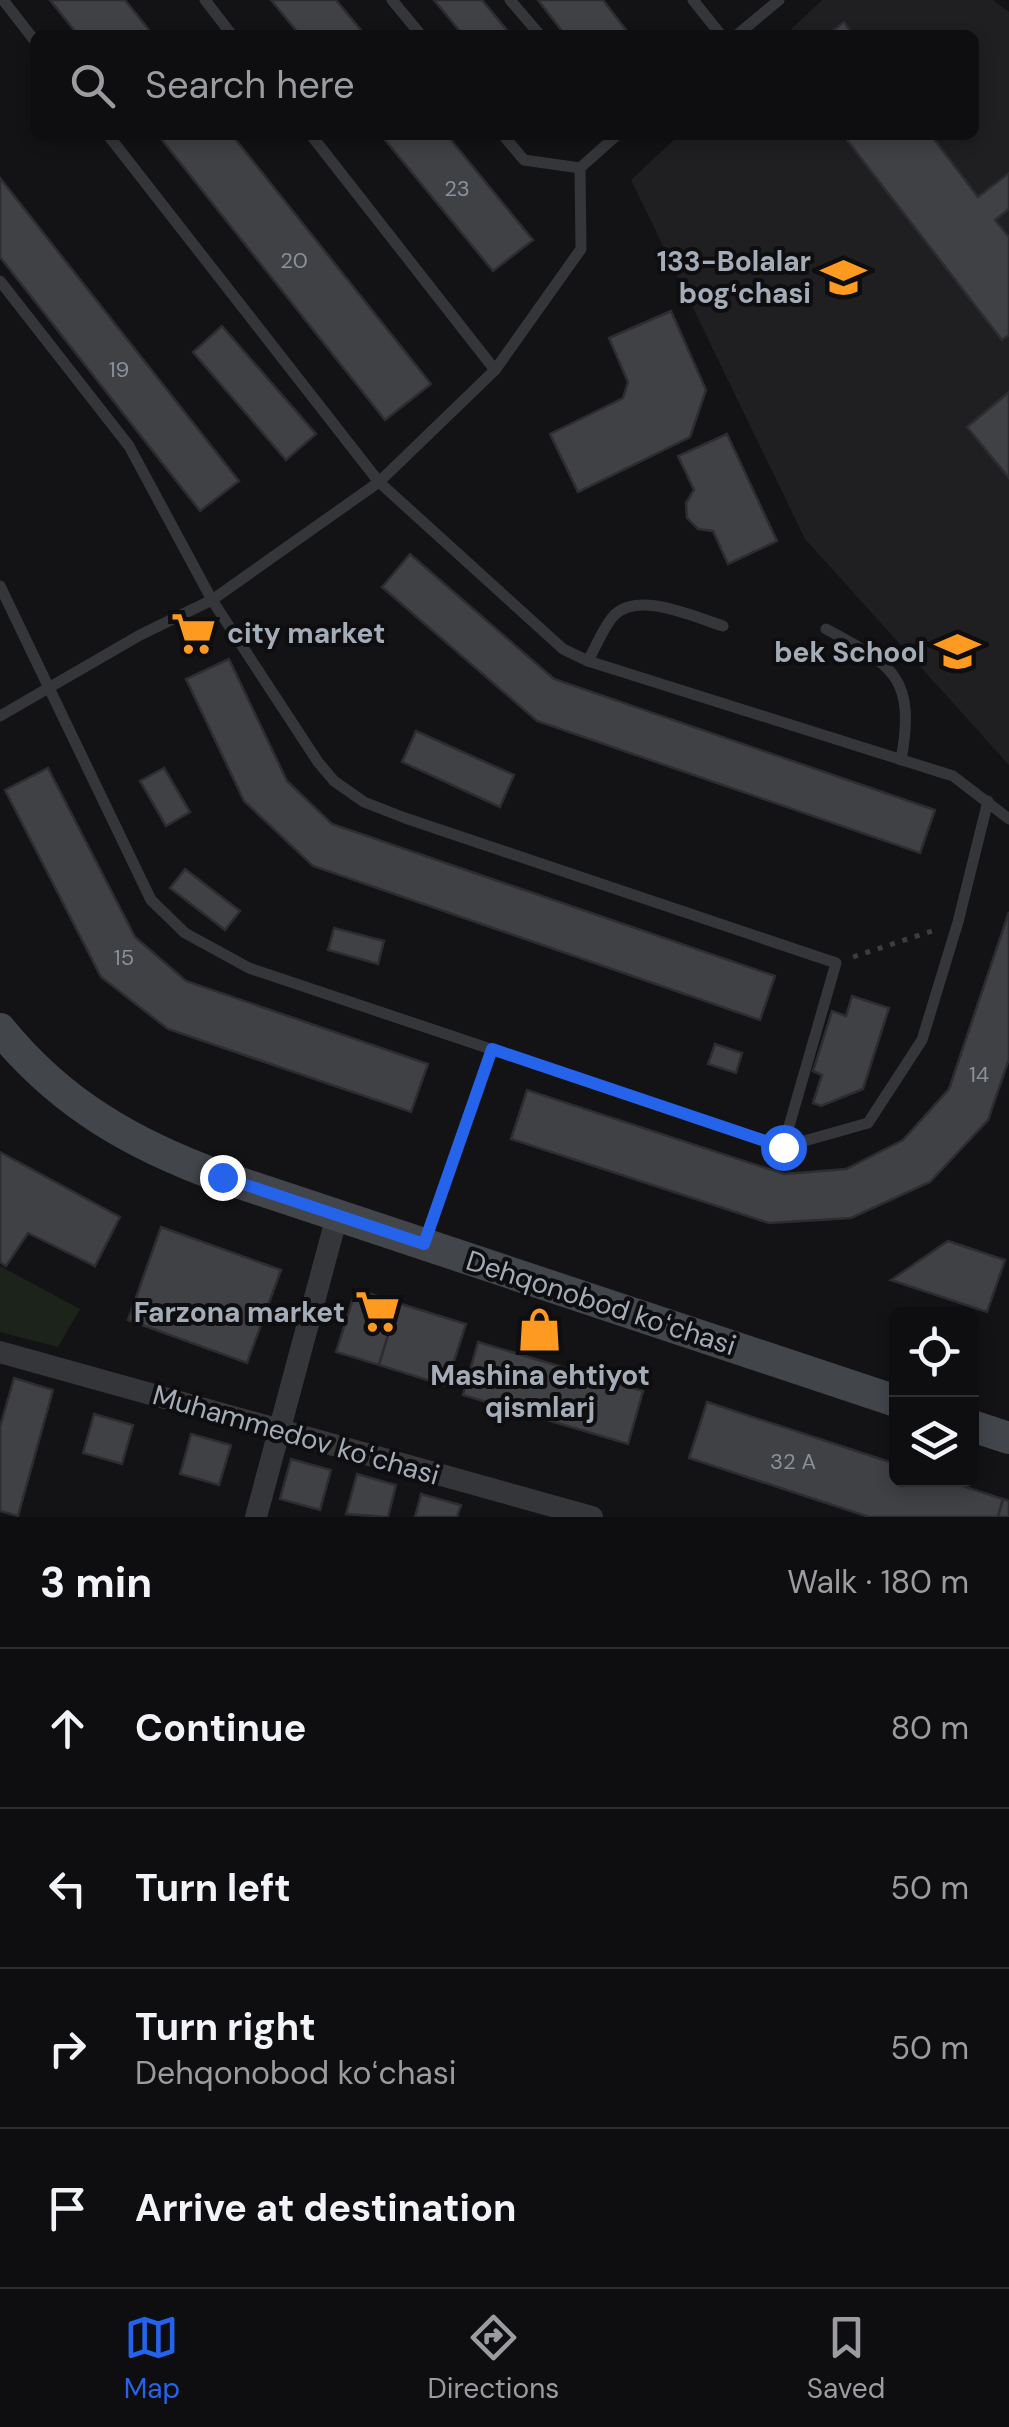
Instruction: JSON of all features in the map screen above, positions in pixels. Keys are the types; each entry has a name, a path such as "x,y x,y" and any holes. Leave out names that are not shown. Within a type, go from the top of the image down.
{"main road":[{"name":"Dehqonobod koʻchasi","path":"0,1029 52,1084 115,1131 186,1164 889,1399"},
{"path":"979,1428 1009,1438"}],"street":[{"path":"256,1517 338,1216"},
{"name":"Muhammedov koʻchasi","path":"0,1352 592,1517"}],"lane":[{"path":"3,0 30,35"},
{"path":"204,0 228,30"},
{"path":"392,0 416,30"},
{"path":"510,0 536,30"},
{"path":"694,0 717,30"},
{"path":"743,30 778,0"},
{"path":"112,140 379,482 564,649 588,662 953,776 1009,819"},
{"path":"314,140 495,370"},
{"path":"507,140 524,160 580,168"},
{"path":"0,716 140,635 212,600 379,482 495,370 582,249 580,168 611,140"},
{"path":"0,280 130,446 212,600 318,762 334,780 364,802 836,962 783,1147"},
{"path":"0,586 151,900 185,933 249,968 783,1147 868,1123 922,1040 958,922 988,801"},
{"path":"588,662 612,617 627,606 654,606 724,626"},
{"path":"826,628 880,657 896,678 909,718 901,760"},
{"path":"424,1244 492,1049"}],"path":[{"path":"836,962 958,922"}],"shaded area":[{"name":"133-Bolalar bogʻchasi","path":"822,0 993,0 1009,12 1009,765 805,539 631,180 674,140 979,140 979,30 790,30"},
{"path":"0,1266 80,1309 58,1347 0,1332"}],"building":[{"path":"50,0 125,0 149,30 74,30"},
{"path":"271,0 336,0 361,30 296,30"},
{"path":"434,0 482,0 507,30 459,30"},
{"path":"538,0 603,0 626,30 561,30"},
{"path":"844,22 850,30 834,30"},
{"path":"162,140 236,140 431,384 385,420"},
{"path":"385,140 451,140 533,240 493,271"},
{"path":"847,140 935,140 978,197 1009,173 1009,209 995,220 1009,237 1009,335 1002,340"},
{"path":"0,178 239,481 200,511 0,257"},
{"path":"671,311 706,390 690,437 578,492 550,434 623,398 628,382 609,338"},
{"path":"222,326 316,434 286,460 193,352"},
{"path":"1009,392 1009,478 967,427"},
{"path":"727,434 777,541 728,564 713,531 698,529 687,518 686,503 694,490 678,456"},
{"path":"410,554 554,679 935,810 920,853 537,721 382,587"},
{"path":"229,659 287,781 332,824 775,976 760,1020 313,866 244,801 186,679"},
{"path":"416,731 514,775 500,807 402,762"},
{"path":"48,768 135,937 186,981 428,1064 411,1112 168,1029 101,977 5,790"},
{"path":"164,768 190,812 166,826 140,781"},
{"path":"185,869 240,911 225,930 170,888"},
{"path":"1009,912 1009,1059 988,1120 930,1182 851,1218 769,1223 511,1139 527,1090 784,1174 846,1169 903,1140 949,1089"},
{"path":"334,928 384,941 378,964 328,950"},
{"path":"852,996 889,1008 863,1089 821,1106 813,1103 822,1075 813,1071 832,1011 846,1016"},
{"path":"715,1044 742,1053 736,1073 708,1064"},
{"path":"0,1152 120,1217 95,1266 28,1233 6,1266 0,1262"},
{"path":"161,1227 281,1270 247,1363 128,1320"},
{"path":"948,1241 1005,1260 987,1312 891,1280"},
{"path":"356,1289 398,1303 379,1365 336,1352"},
{"path":"398,1303 466,1324 446,1386 379,1365"},
{"path":"478,1342 643,1391 628,1444 463,1395"},
{"path":"14,1378 53,1390 18,1516 0,1511 0,1427"},
{"path":"707,1402 889,1462 889,1487 966,1487 1003,1499 998,1517 869,1517 689,1458"},
{"path":"94,1414 133,1425 122,1464 83,1453"},
{"path":"191,1434 231,1445 219,1485 180,1474"},
{"path":"291,1459 331,1470 320,1510 280,1499"},
{"path":"357,1474 396,1485 388,1517 346,1514"},
{"path":"421,1494 461,1505 457,1517 415,1517"},
{"path":"1003,1499 1009,1501 1009,1517 998,1517"}],"place":[{"name":"133-Bolalar bogʻchasi","path":"844,277"},
{"name":"city market","path":"194,633"},
{"name":"bek School","path":"958,652"},
{"name":"Farzona market","path":"378,1312"},
{"name":"Mashina ehtiyot qismlarj","path":"540,1329"}],"route":[{"path":"222,1177 424,1244 492,1049 783,1147"}]}
